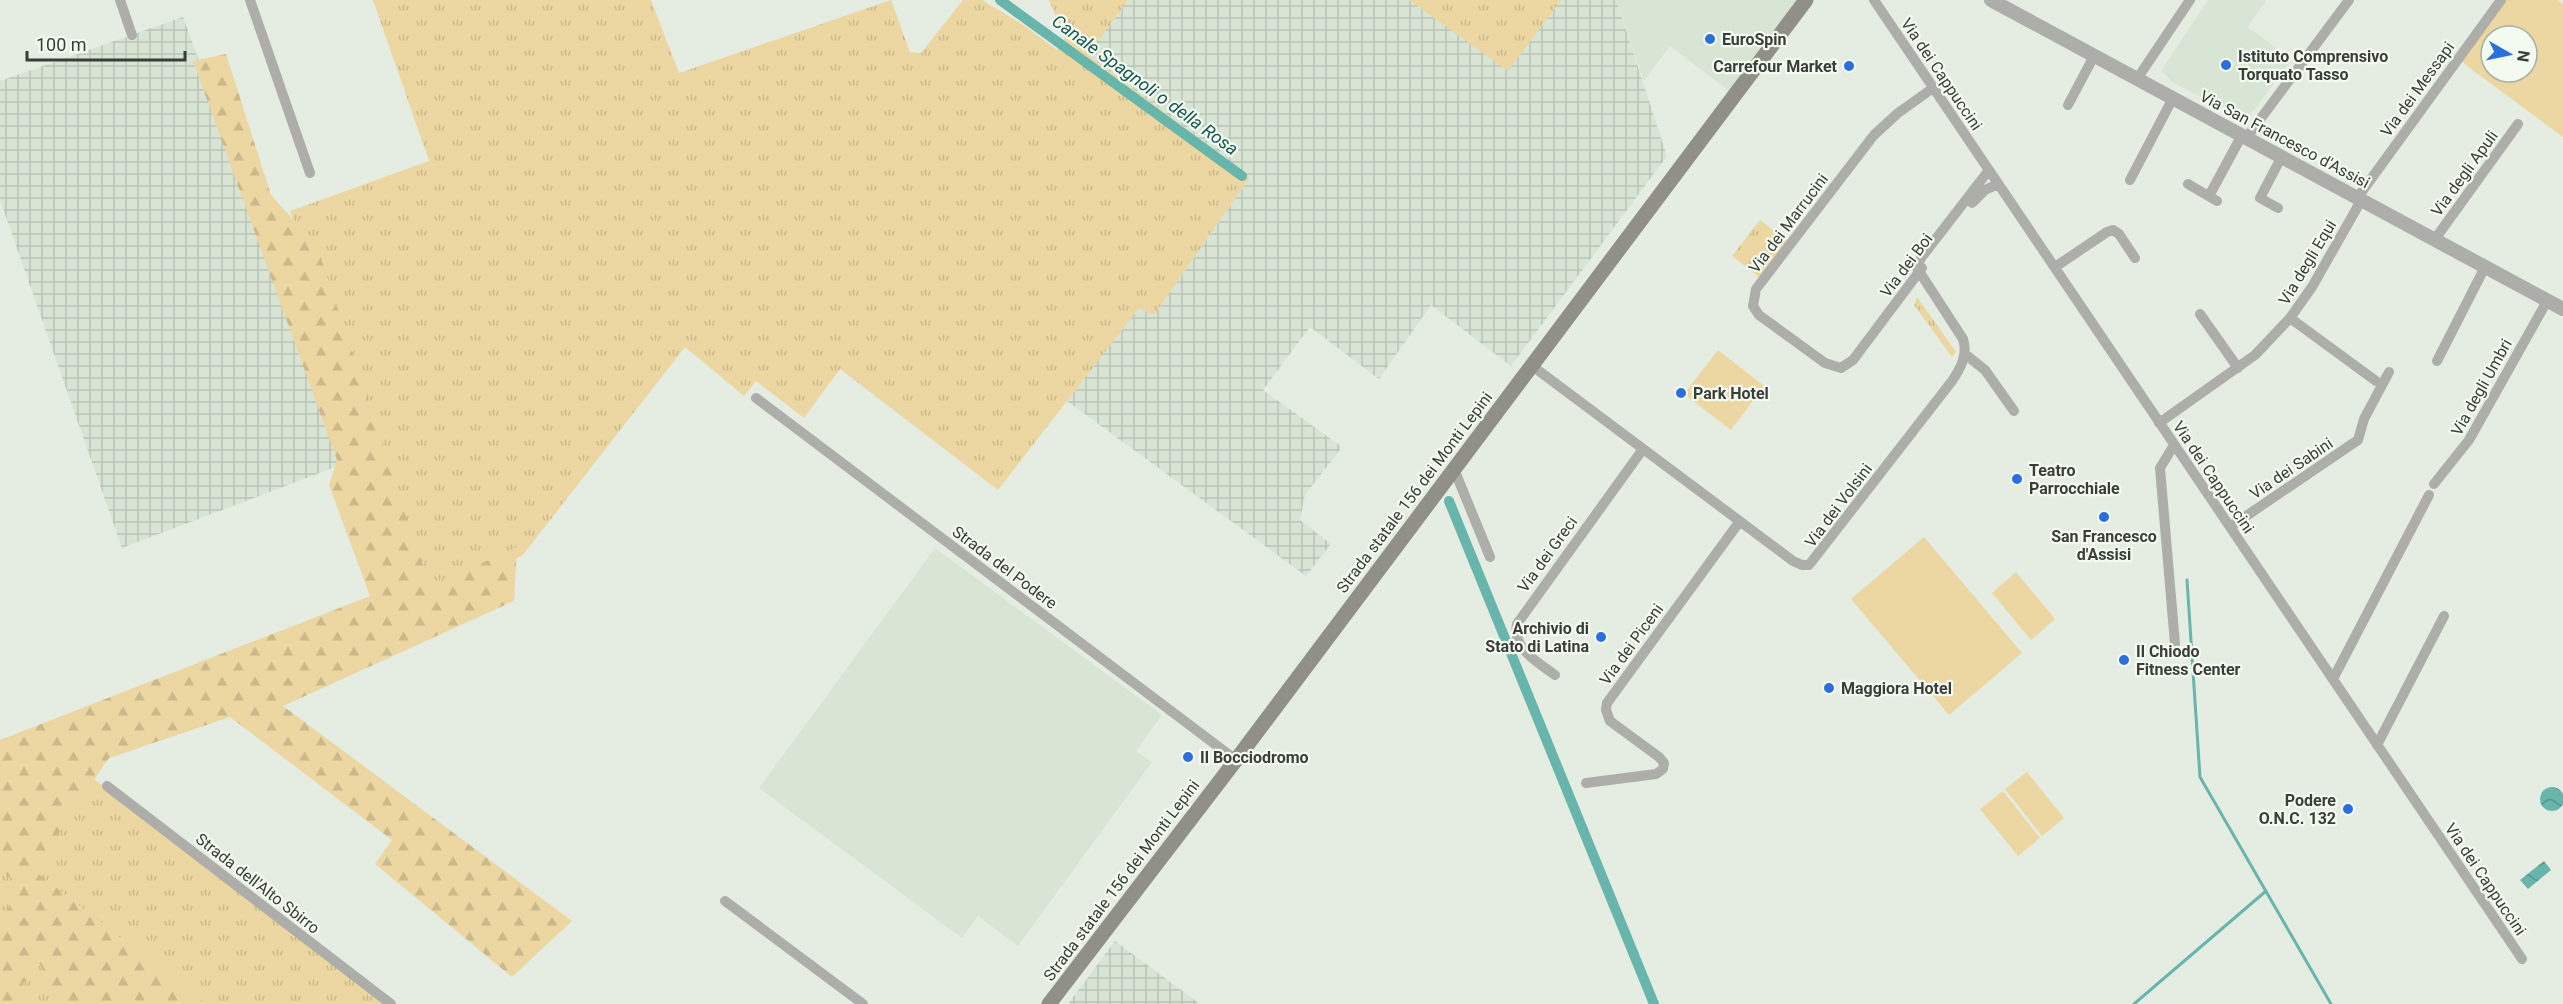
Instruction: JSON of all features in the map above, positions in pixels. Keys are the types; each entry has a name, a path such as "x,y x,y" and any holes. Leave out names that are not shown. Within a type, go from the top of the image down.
{"main road":[{"name":"Strada statale 156 dei Monti Lepini","path":"1049,1004 1236,760 1806,0"}],"street":[{"path":"120,0 132,35"},
{"path":"250,0 310,173"},
{"name":"Via dei Cappuccini","path":"1874,0 1881,5 1933,88 2522,959"},
{"name":"Via San Francesco d'Assisi","path":"1991,0 2563,309"},
{"path":"2137,79 2190,0"},
{"path":"2188,184 2213,198 2245,136 2349,0"},
{"name":"Via dei Messapi","path":"2360,198 2501,0"},
{"path":"2068,105 2094,56"},
{"name":"Via dei Marrucini","path":"1841,368 1825,363 1759,315 1753,306 1753,296 1869,141 1898,112 1933,88"},
{"path":"2130,180 2173,98"},
{"name":"Via degli Apuli","path":"2434,239 2518,124"},
{"path":"2278,208 2260,198 2282,156"},
{"name":"Via dei Boi","path":"1841,368 1853,360 1989,170"},
{"name":"Via dei Boi","path":"1918,268 1978,195 1998,184"},
{"name":"Via degli Equi","path":"2159,423 2255,355 2290,318 2312,287 2360,198"},
{"path":"2055,267 2110,230 2119,234 2135,258"},
{"path":"2437,361 2485,267"},
{"path":"1918,268 1963,339 1965,354 1985,370 2014,411"},
{"name":"Via degli Umbri","path":"2434,484 2469,440 2547,301"},
{"path":"2200,314 2238,368"},
{"path":"2290,318 2376,381"},
{"name":"Via dei Volsini","path":"1531,366 1802,566 1809,565 1952,381 1965,354"},
{"name":"Via dei Sabini","path":"2230,527 2358,440 2364,419 2389,372"},
{"name":"Strada del Podere","path":"756,398 1236,760"},
{"path":"2174,446 2160,468 2175,644"},
{"name":"Via dei Greci","path":"1555,675 1522,647 1516,635 1517,624 1525,609 1643,448"},
{"path":"1454,469 1490,557"},
{"path":"2333,680 2429,495"},
{"name":"Via dei Piceni","path":"1586,783 1656,774 1663,769 1663,760 1610,721 1606,714 1607,703 1740,520"},
{"path":"2377,745 2444,616"},
{"name":"Strada dell'Alto Sbirro","path":"107,786 391,1004"},
{"path":"725,901 863,1004"}],"shaded area":[{"path":"1128,0 1409,0 1508,70 1561,0 1616,0 1667,156 1511,366 1431,305 1379,379 1310,327 1263,390 1342,447 1305,495 1300,520 1331,544 1306,576 1067,401 1139,307 1154,315 1250,177 1087,55"},
{"path":"1616,0 1810,0 1737,97 1670,46 1644,81"},
{"name":"Istituto Comprensivo Torquato Tasso","path":"2208,0 2266,0 2248,27 2292,60 2246,120 2174,83 2161,71"},
{"path":"183,17 346,463 122,548 0,200 0,81"},
{"path":"935,548 1162,715 1136,751 1152,762 1018,946 978,916 962,938 759,788"},
{"path":"1115,941 1200,1004 1068,1004"}],"green space":[{"path":"373,0 651,0 679,73 891,0 910,52 921,53 963,0 982,0 1025,26 1057,50 1065,38 1049,0 1128,0 1088,55 1250,177 1154,315 1139,308 998,490 840,369 804,418 756,381 744,396 685,347 522,556 424,598 290,211 429,161"},
{"path":"1409,0 1561,0 1508,71"},
{"path":"2503,0 2557,0 2563,4 2563,137 2491,84 2539,84 2539,24 2485,24"},
{"path":"2479,33 2479,75 2459,60"},
{"path":"226,54 271,195 317,246 430,587 517,547 514,601 283,706 572,921 512,977 375,864 392,840 230,717 109,758 74,808 36,872 206,1004 141,1004 136,1000 124,1004 58,1004 36,956 14,1004 0,1004 0,928 19,883 0,871 0,740 370,596 329,485 337,460 193,61"},
{"path":"1760,220 1787,241 1759,277 1732,256"},
{"path":"1917,297 1956,352 1952,357 1914,305"},
{"path":"1718,350 1764,386 1731,430 1684,394"},
{"path":"1924,537 2022,653 1949,715 1851,599"},
{"path":"2016,572 2055,619 2031,640 1992,593"},
{"path":"80,768 385,1004 0,1004 0,792"},
{"path":"2027,772 2064,818 2042,836 2005,789"},
{"path":"2003,791 2040,838 2018,856 1980,809"}],"water":[{"path":"2552,787 2561,790 2564,799 2561,808 2552,811 2543,808 2540,799 2543,790"},
{"path":"2544,861 2551,870 2528,889 2520,880"}],"waterway":[{"name":"Canale Spagnoli o della Rosa","path":"1000,0 1242,176"},
{"path":"1449,501 1654,1004"},
{"path":"2187,580 2200,777 2331,1004"},
{"path":"2134,1004 2266,891"}],"place":[{"name":"EuroSpin","path":"1710,39"},
{"name":"Istituto Comprensivo Torquato Tasso","path":"2226,65"},
{"name":"Carrefour Market","path":"1849,66"},
{"name":"Park Hotel","path":"1681,393"},
{"name":"Teatro Parrocchiale","path":"2017,479"},
{"name":"San Francesco d'Assisi","path":"2104,517"},
{"name":"Archivio di Stato di Latina","path":"1601,637"},
{"name":"Il Chiodo Fitness Center","path":"2124,660"},
{"name":"Maggiora Hotel","path":"1829,688"},
{"name":"Il Bocciodromo","path":"1188,757"},
{"name":"Podere O.N.C. 132","path":"2348,809"}]}
